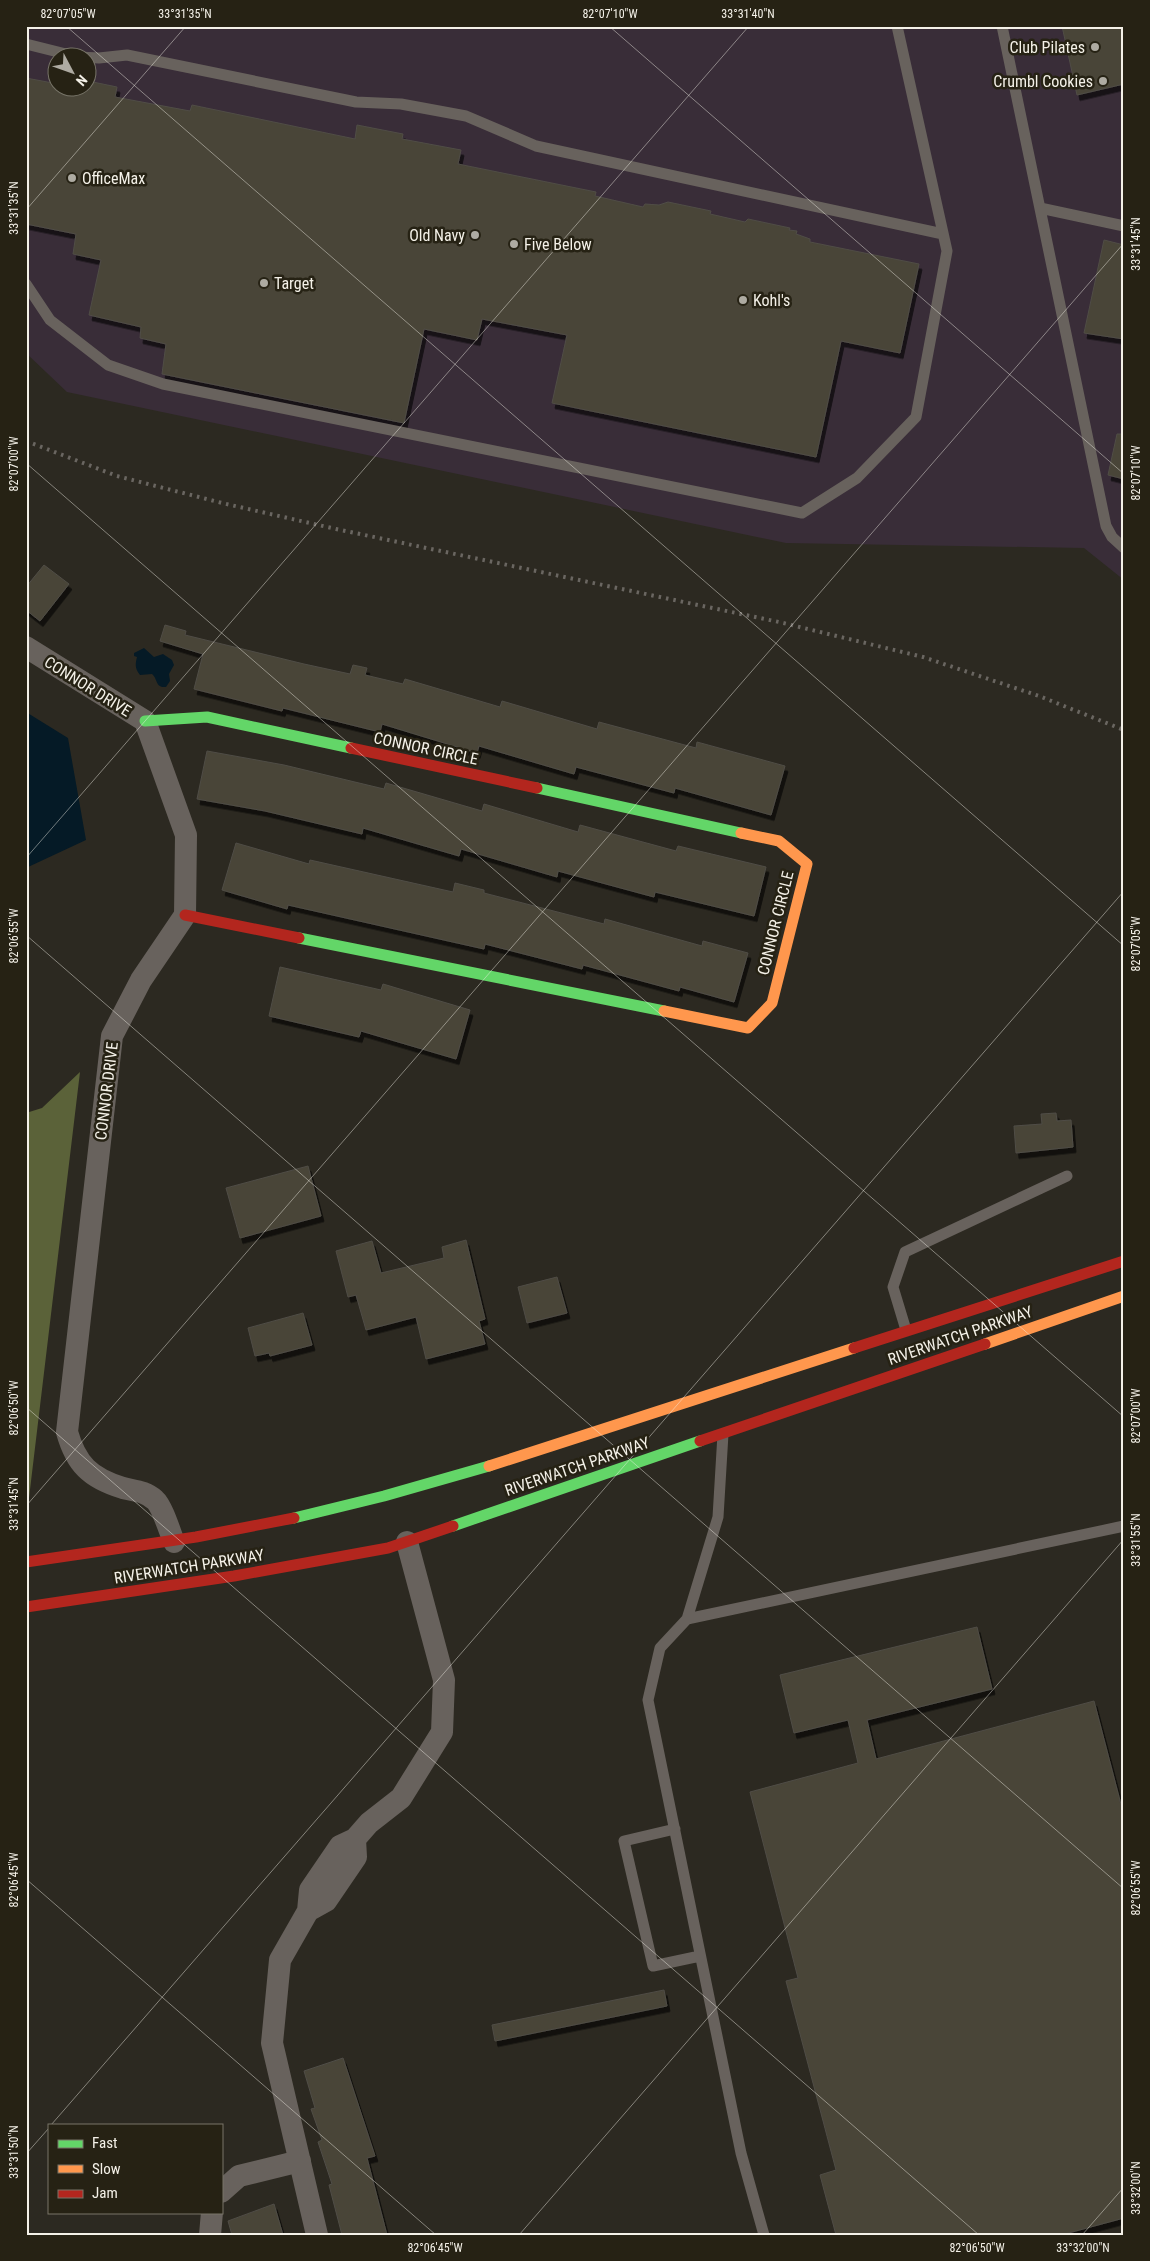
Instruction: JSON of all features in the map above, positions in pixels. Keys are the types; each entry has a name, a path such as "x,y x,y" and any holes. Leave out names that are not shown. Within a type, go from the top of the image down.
{"main road":[{"name":"CONNOR CIRCLE","path":"145,721 207,717 780,841 807,864 772,1003 748,1028 185,915"},
{"name":"RIVERWATCH PARKWAY","path":"26,1562 174,1542 296,1518 467,1473 1124,1261"},
{"name":"RIVERWATCH PARKWAY","path":"26,1607 234,1576 388,1548 1124,1296"}],"street":[{"name":"CONNOR DRIVE","path":"26,647 145,721 186,835 185,915 141,980 112,1036 68,1432 72,1451 84,1468 102,1480 142,1492 156,1501 174,1542"},
{"path":"317,2235 272,2043 280,1960 308,1911 310,1890 340,1846 355,1838 369,1823 401,1798 442,1732 444,1680 407,1542"},
{"path":"222,2191 239,2176 300,2161"},
{"path":"210,2235 212,2214"}],"lane":[{"path":"26,284 50,320 108,365 163,384 802,512 857,478 916,417 947,251 897,26"},
{"path":"1002,26 1106,526 1112,538 1124,548"},
{"path":"26,44 78,57 99,58 127,55 356,102 401,104 466,116 536,146 943,234"},
{"path":"1040,208 1124,226"},
{"path":"906,1330 893,1287 905,1252 1067,1176"},
{"path":"723,1433 718,1517 687,1619 660,1648 648,1700 741,2154 764,2235"},
{"path":"687,1619 1124,1526"},
{"path":"675,1830 624,1841 653,1966 700,1956"}],"shaded area":[{"path":"26,26 1124,26 1124,580 1084,548 786,543 67,392 26,353"}],"green space":[{"path":"80,1072 26,1523 26,1113 42,1108"}],"water":[{"path":"144,648 154,657 163,654 172,660 174,665 169,674 170,681 166,687 158,685 152,674 140,675 137,671 137,657 134,656 134,653"},
{"path":"26,712 68,738 86,840 26,868"}],"building":[{"path":"1062,26 1122,26 1124,84 1077,95"},
{"path":"26,78 48,82 48,98 98,98 98,83 117,87 115,97 190,111 192,105 355,139 357,125 403,134 402,139 461,150 458,164 596,192 595,196 643,207 645,204 659,205 668,202 711,211 710,214 745,222 748,219 790,228 789,230 797,231 796,234 810,239 810,242 919,264 900,353 841,341 816,457 552,403 567,335 482,319 477,340 424,329 404,423 162,374 166,344 140,338 141,327 89,315 101,260 73,254 76,234 26,224"},
{"path":"1104,240 1124,245 1124,339 1084,333"},
{"path":"1117,434 1124,434 1124,479 1108,475"},
{"path":"44,565 69,584 40,621 26,610 26,587"},
{"path":"165,625 186,631 185,635 304,664 350,674 353,665 367,668 365,675 403,684 405,679 500,707 502,701 597,729 599,722 696,748 697,742 785,766 771,815 675,788 674,793 576,767 574,774 479,746 477,753 382,724 380,732 283,708 282,711 194,689 203,654 160,641"},
{"path":"207,751 284,765 384,789 386,783 482,811 484,804 578,832 580,825 676,851 678,846 766,867 754,916 655,892 654,897 558,871 557,877 461,849 459,856 363,828 362,834 265,811 197,799"},
{"path":"236,843 309,864 310,860 453,892 455,883 484,890 484,893 604,924 605,919 702,946 703,941 748,953 734,1002 680,987 679,991 583,965 582,969 485,944 484,949 288,905 287,909 222,890"},
{"path":"280,967 381,990 383,984 470,1010 456,1059 361,1031 359,1037 269,1016"},
{"path":"1056,1113 1057,1121 1071,1120 1073,1147 1016,1153 1014,1126 1042,1124 1041,1114"},
{"path":"308,1166 321,1216 240,1238 226,1188"},
{"path":"466,1240 485,1319 479,1321 485,1344 426,1359 416,1317 366,1330 356,1295 348,1297 336,1251 372,1241 381,1273 444,1258 442,1247"},
{"path":"557,1277 567,1313 527,1323 518,1287"},
{"path":"303,1313 312,1345 270,1356 269,1353 255,1356 248,1328"},
{"path":"977,1627 992,1689 867,1720 876,1759 1094,1701 1124,1816 1124,2218 1061,2235 836,2235 820,2175 836,2170 786,1981 798,1978 750,1792 858,1763 848,1720 794,1733 780,1675"},
{"path":"664,1990 667,2006 495,2041 492,2025"},
{"path":"343,2058 375,2156 367,2158 387,2235 342,2235 329,2185 332,2184 318,2142 322,2140 311,2109 315,2108 304,2071"},
{"path":"274,2204 283,2235 232,2235 228,2221"}],"railway":[{"path":"26,441 117,476 222,503 336,529 779,622 923,657 1039,696 1124,730"}],"traffic: fast":[{"path":"145,721 207,717 351,748"},
{"path":"537,788 741,833"},
{"path":"299,938 664,1011"},
{"path":"453,1526 700,1441"},
{"path":"294,1518 384,1496 489,1466"}],"traffic: slow":[{"path":"664,1011 748,1028 772,1003 807,864 779,841 741,833"},
{"path":"985,1344 1124,1296"},
{"path":"489,1466 854,1348"}],"traffic: jam":[{"path":"351,748 537,788"},
{"path":"185,915 299,938"},
{"path":"854,1348 1124,1261"},
{"path":"700,1441 985,1344"},
{"path":"26,1562 196,1537 294,1518"},
{"path":"26,1607 234,1576 388,1548 453,1526"}],"place":[{"name":"Club Pilates","path":"1095,47"},
{"name":"Crumbl Cookies","path":"1103,81"},
{"name":"OfficeMax","path":"72,178"},
{"name":"Old Navy","path":"475,235"},
{"name":"Five Below","path":"514,244"},
{"name":"Target","path":"264,283"},
{"name":"Kohl's","path":"743,300"}]}
